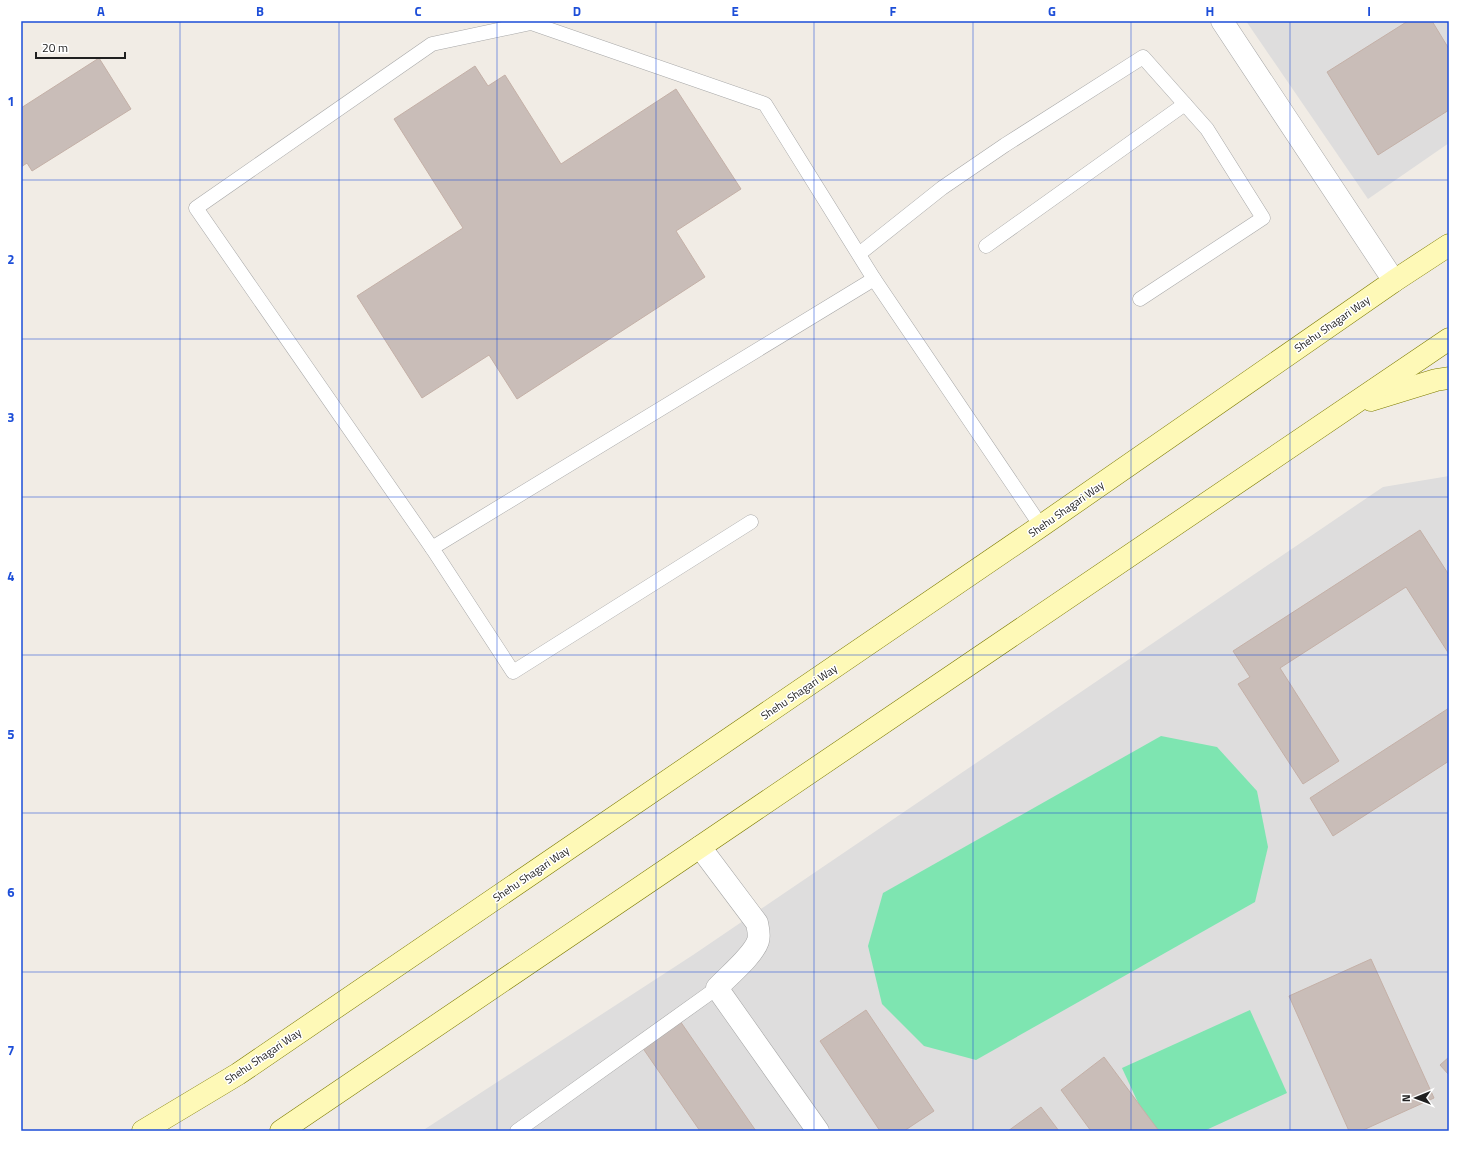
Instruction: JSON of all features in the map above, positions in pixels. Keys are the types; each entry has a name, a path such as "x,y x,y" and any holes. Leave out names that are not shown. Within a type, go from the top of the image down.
{"main road":[{"name":"Shehu Shagari Way","path":"143,1131 238,1074 1041,526 1394,281 1449,245"},
{"path":"281,1131 1449,339"},
{"path":"1349,407 1436,380 1449,378"}],"street":[{"path":"1222,21 1394,281"},
{"path":"700,847 757,923 759,932 758,941 753,950 717,988 818,1131"}],"lane":[{"path":"751,522 513,672 432,548 196,208 432,44 531,23 765,104 874,279 1041,526"},
{"path":"859,254 942,188 1005,145 1143,57 1207,129 1263,218 1140,299"},
{"path":"986,246 1185,104"},
{"path":"432,548 874,279"},
{"path":"516,1131 717,988"}],"shaded area":[{"path":"1246,21 1449,21 1449,143 1368,199"},
{"path":"1449,476 1449,1131 422,1131 693,955 1383,487"}],"green space":[{"path":"1161,736 1217,747 1257,791 1268,847 1255,902 976,1060 924,1046 882,1004 868,946 883,893"},
{"path":"1250,1010 1287,1093 1204,1131 1157,1131 1141,1109 1122,1068"}],"building":[{"path":"1408,21 1432,21 1449,49 1449,110 1378,155 1327,72"},
{"path":"99,58 131,109 32,171 27,163 21,167 21,108"},
{"path":"475,66 488,86 505,75 561,164 676,89 741,189 676,231 705,277 517,399 489,355 422,398 357,296 463,228 394,119"},
{"path":"1420,530 1449,575 1449,654 1406,587 1280,668 1339,761 1303,784 1238,684 1250,677 1233,651"},
{"path":"1449,708 1449,761 1333,836 1310,798"},
{"path":"1371,959 1434,1098 1361,1131 1349,1131 1289,996"},
{"path":"866,1010 934,1111 904,1131 880,1131 820,1041"},
{"path":"680,1021 756,1131 700,1131 642,1047"},
{"path":"1104,1057 1159,1131 1091,1131 1061,1090"},
{"path":"1449,1057 1449,1075 1440,1065"},
{"path":"1041,1107 1059,1131 1008,1131"}]}
